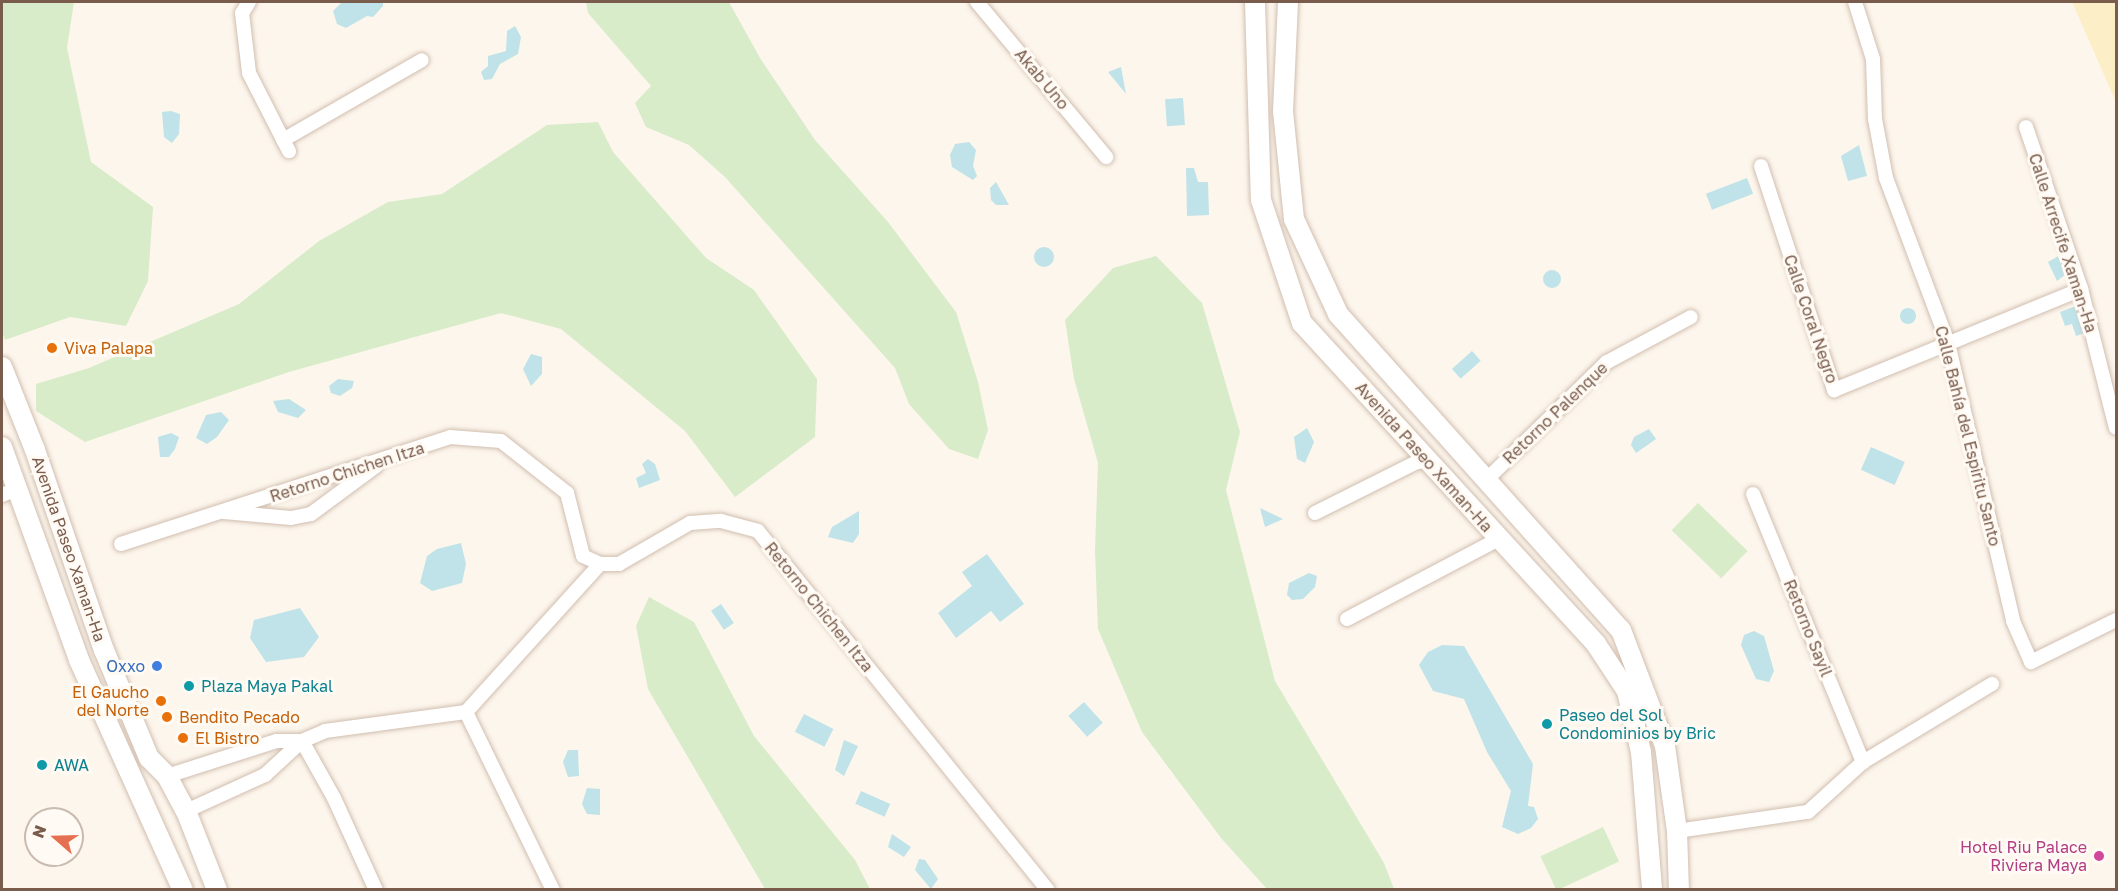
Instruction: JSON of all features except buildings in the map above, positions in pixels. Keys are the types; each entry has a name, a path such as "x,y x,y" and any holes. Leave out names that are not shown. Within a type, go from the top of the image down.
{"main road":[{"name":"Avenida Paseo Xaman-Ha","path":"1255,2 1261,200 1302,323 1596,644 1627,692 1641,752 1652,890"},
{"name":"Avenida Paseo Xaman-Ha","path":"1288,2 1283,111 1294,219 1338,314 1621,630 1665,746 1670,802 1677,831 1679,890"},
{"path":"1257,65 1286,63"},
{"name":"Avenida Paseo Xaman-Ha","path":"2,368 35,450 104,650 149,758 167,776 186,811 217,890"},
{"path":"1406,437 1428,415"},
{"name":"Avenida Paseo Xaman-Ha","path":"2,447 9,492 79,660 183,890"},
{"path":"1505,546 1532,531"},
{"path":"1641,752 1665,746"}],"street":[{"path":"249,2 242,13 249,73 286,145 422,60"},
{"name":"Akab Uno","path":"977,2 1106,157"},
{"name":"Calle Bahía del Espiritu Santo","path":"1856,2 1873,59 1875,119 1886,178 1948,343 2013,621 2031,662 2116,620"},
{"name":"Calle Arrecife Xaman-Ha","path":"2026,128 2081,289 2116,428"},
{"name":"Calle Coral Negro","path":"1761,166 1834,390 1948,343"},
{"path":"1948,343 2081,289"},
{"name":"Retorno Palenque","path":"1486,480 1607,362 1691,317"},
{"name":"Retorno Chichen Itza","path":"121,544 450,437 501,441 567,493 583,556 600,564 619,564 690,523 721,521 758,531 1048,890"},
{"path":"222,512 291,518 311,514 382,461"},
{"path":"1315,513 1417,462 1428,461"},
{"name":"Retorno Sayil","path":"1753,494 1863,762"},
{"path":"1347,619 1505,546"},
{"path":"186,811 265,775 302,741 325,731 466,712 600,564"},
{"path":"1677,831 1808,812 1863,762 1992,684"},
{"path":"466,712 553,890"},
{"path":"167,776 277,741 302,741"},
{"path":"302,741 334,798 376,890"}],"green space":[{"path":"2,2 74,2 67,48 91,162 153,207 148,281 126,326 70,317 5,340 2,332"},
{"path":"586,2 729,2 760,58 815,140 888,222 956,312 978,382 988,430 978,459 949,449 909,404 895,368 725,177 689,145 646,127 635,103 651,86 588,13"},
{"path":"598,122 613,152 706,258 754,290 817,379 815,437 735,497 685,431 561,329 501,313 289,372 85,442 36,411 36,384 89,368 239,304 319,241 388,202 442,194 547,125"},
{"path":"1156,256 1202,303 1240,432 1226,490 1275,681 1384,863 1394,889 1267,889 1221,838 1142,732 1098,629 1095,551 1098,463 1074,379 1065,320 1113,268"},
{"path":"1698,503 1748,551 1721,578 1672,530"},
{"path":"649,597 694,622 754,736 855,860 870,889 765,889 648,689 636,626"},
{"path":"1603,827 1619,861 1556,890 1540,856"}],"sand":[{"path":"2072,2 2116,2 2116,102"}],"water":[{"path":"342,2 383,2 383,6 373,17 367,16 346,28 337,24 333,11"},
{"path":"515,26 521,37 518,54 500,64 492,79 484,80 481,72 488,66 488,56 506,51 507,31"},
{"path":"1121,67 1126,94 1108,72"},
{"path":"1183,98 1185,125 1167,126 1165,99"},
{"path":"171,111 180,114 179,134 172,143 164,137 162,112"},
{"path":"969,142 976,150 973,166 977,176 973,180 952,167 950,155 955,144"},
{"path":"1859,145 1867,176 1848,181 1841,156"},
{"path":"1186,168 1194,168 1198,182 1208,182 1209,215 1187,216"},
{"path":"1747,178 1753,194 1712,210 1706,194"},
{"path":"996,182 1009,205 996,205 991,200 990,188"},
{"path":"1044,247 1051,250 1054,257 1051,264 1044,267 1037,264 1034,257 1037,250"},
{"path":"2062,254 2066,274 2057,281 2048,262"},
{"path":"1552,270 1558,273 1561,279 1558,285 1552,288 1546,285 1543,279 1546,273"},
{"path":"2076,306 2085,333 2076,336 2072,324 2065,326 2060,312"},
{"path":"1908,308 1914,310 1916,316 1914,322 1908,324 1902,322 1900,316 1902,310"},
{"path":"1472,351 1481,361 1461,379 1452,369"},
{"path":"531,354 542,357 542,374 531,386 523,369"},
{"path":"338,379 354,381 352,388 340,396 331,393 329,386"},
{"path":"289,399 306,410 298,418 278,412 273,401"},
{"path":"221,412 229,420 217,437 207,444 196,438 206,415"},
{"path":"1307,428 1314,442 1305,463 1297,459 1294,437"},
{"path":"1649,429 1656,439 1636,453 1631,445 1634,437"},
{"path":"171,433 179,437 175,449 169,457 160,457 158,437"},
{"path":"1871,447 1905,462 1895,485 1861,470"},
{"path":"648,459 655,464 660,480 639,488 636,478 646,473 642,464"},
{"path":"1260,508 1283,519 1265,527"},
{"path":"859,511 859,534 853,543 828,537 832,527"},
{"path":"461,543 466,564 462,583 432,591 420,583 427,556 437,549"},
{"path":"987,554 1024,604 1000,622 991,611 956,638 938,613 972,586 962,572"},
{"path":"1309,573 1317,576 1315,587 1303,599 1292,600 1287,595 1289,583"},
{"path":"721,604 734,623 724,630 711,611"},
{"path":"300,608 319,637 304,657 266,662 250,638 254,620"},
{"path":"1754,631 1764,636 1774,671 1769,682 1756,679 1741,645 1744,635"},
{"path":"1442,645 1464,646 1533,764 1528,806 1534,807 1538,819 1531,828 1518,834 1502,827 1511,791 1487,752 1464,699 1433,691 1419,665 1428,652"},
{"path":"1084,702 1103,723 1087,737 1068,716"},
{"path":"804,714 833,729 824,747 795,732"},
{"path":"844,740 858,746 844,776 835,770"},
{"path":"568,750 578,750 579,776 568,777 563,762"},
{"path":"587,788 600,789 600,815 587,814 582,804"},
{"path":"861,791 890,804 885,817 855,804"},
{"path":"892,834 911,847 904,857 888,847"},
{"path":"919,859 925,860 938,879 931,889 915,870"}],"place":[{"name":"Viva Palapa","path":"52,348"},
{"name":"Oxxo","path":"157,666"},
{"name":"Plaza Maya Pakal","path":"189,686"},
{"name":"El Gaucho del Norte","path":"161,701"},
{"name":"Bendito Pecado","path":"167,717"},
{"name":"Paseo del Sol Condominios by Bric","path":"1547,724"},
{"name":"El Bistro","path":"183,738"},
{"name":"AWA","path":"42,765"},
{"name":"Hotel Riu Palace Riviera Maya","path":"2099,856"}]}
